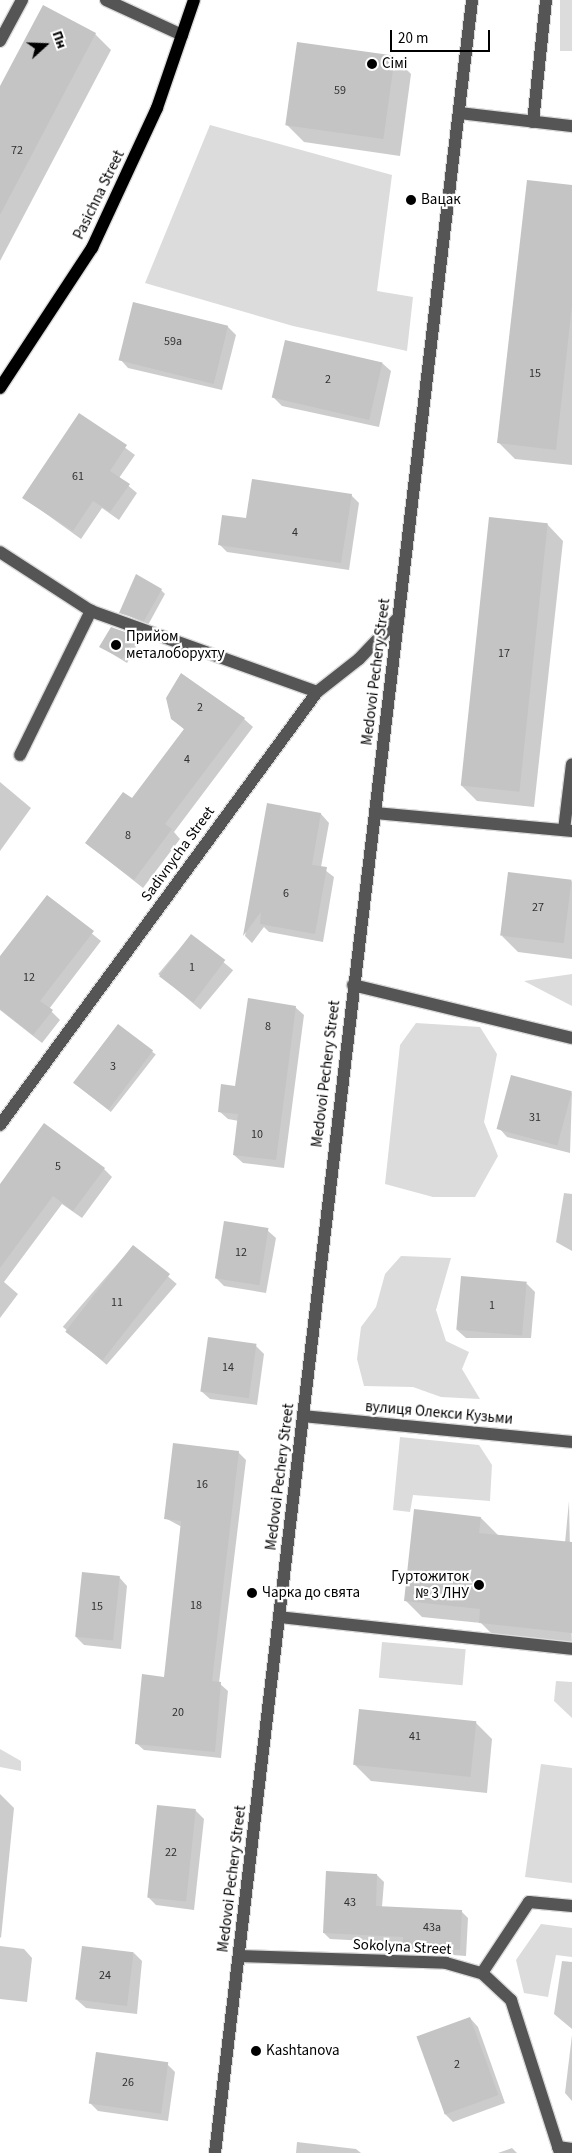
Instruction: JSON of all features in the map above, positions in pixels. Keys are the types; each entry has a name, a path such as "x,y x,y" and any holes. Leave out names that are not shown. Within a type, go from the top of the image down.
{"main road":[{"name":"Pasichna Street","path":"0,388 92,248 149,126 194,0"}],"street":[{"path":"0,40 22,0"},
{"path":"106,0 182,35"},
{"name":"Medovoi Pechery Street","path":"215,2153 472,0"},
{"path":"534,122 546,0"},
{"path":"459,113 572,126"},
{"path":"0,552 91,611 316,692"},
{"path":"20,755 91,611"},
{"name":"Sadivnycha Street","path":"0,1125 316,692 359,659 398,618"},
{"path":"375,813 568,831 572,764"},
{"path":"353,985 572,1038"},
{"name":"вулиця Олекси Кузьми","path":"303,1416 572,1442"},
{"path":"279,1617 572,1649"},
{"path":"572,1906 529,1902 482,1972 510,2000 559,2150 572,2148"},
{"name":"Sokolyna Street","path":"239,1956 446,1963 482,1972"}],"shaded area":[{"path":"560,0 572,0 572,51 560,51"},
{"path":"210,125 392,175 377,291 413,297 407,351 293,326 145,283"},
{"path":"572,974 572,1006 524,981"},
{"path":"416,1023 480,1027 497,1054 484,1122 498,1156 475,1197 433,1197 385,1184 400,1045"},
{"path":"401,1256 451,1258 436,1310 446,1341 469,1352 462,1369 480,1399 441,1397 413,1387 364,1386 357,1359 361,1327 376,1307 385,1274"},
{"path":"400,1437 479,1445 492,1465 490,1501 413,1495 410,1512 393,1510"},
{"path":"382,1642 466,1649 463,1685 379,1678"},
{"path":"556,1681 572,1682 572,1718 554,1701"},
{"path":"0,1749 21,1761 21,1771 0,1767"},
{"path":"541,1764 572,1768 572,1883 525,1877"},
{"path":"541,1924 572,1928 572,1957 556,1955 548,1997 524,1993 516,1960"}],"building":[{"path":"43,5 96,33 0,215 0,86"},
{"path":"297,42 395,56 383,139 285,125"},
{"path":"527,180 572,185 572,305 556,450 497,443"},
{"path":"133,302 228,326 214,384 118,360"},
{"path":"285,340 382,362 369,420 272,397"},
{"path":"79,413 127,445 110,471 130,484 110,512 93,501 73,531 22,498"},
{"path":"252,479 352,494 341,563 218,545 222,515 246,518"},
{"path":"489,517 548,523 519,792 461,786"},
{"path":"136,574 162,589 144,621 119,613"},
{"name":"Прийом металоборухту","path":"111,627 136,636 122,659 99,647"},
{"path":"181,673 245,718 165,824 172,829 134,880 85,843 123,792 132,798 184,729 171,719 166,698"},
{"path":"267,803 321,813 312,865 327,867 315,934 260,924 261,912 243,936"},
{"path":"508,872 572,880 564,943 500,936"},
{"path":"47,895 94,931 40,1001 53,1010 33,1035 0,1009 0,956"},
{"path":"191,934 225,960 193,1002 159,976"},
{"path":"248,998 296,1006 276,1160 233,1155 238,1114 218,1112 221,1084 235,1086"},
{"path":"118,1024 153,1050 109,1110 73,1083"},
{"path":"511,1075 572,1091 557,1145 497,1129"},
{"path":"44,1123 105,1168 73,1211 53,1196 0,1268 0,1184"},
{"path":"224,1221 268,1228 259,1285 215,1278"},
{"path":"133,1245 170,1274 102,1361 65,1332"},
{"path":"461,1276 527,1282 522,1336 456,1330"},
{"path":"208,1337 257,1344 249,1398 200,1391"},
{"path":"173,1443 239,1451 212,1681 221,1682 215,1752 135,1744 142,1674 164,1677 181,1521 164,1519"},
{"name":"Гуртожиток № 3 ЛНУ","path":"414,1509 481,1517 479,1533 572,1542 572,1633 479,1623 480,1609 404,1601"},
{"path":"82,1572 120,1576 113,1641 75,1637"},
{"path":"359,1709 476,1721 470,1777 353,1765"},
{"path":"157,1805 196,1809 186,1902 147,1897"},
{"path":"326,1871 377,1874 376,1906 462,1910 460,1950 403,1946 403,1937 323,1933"},
{"path":"82,1946 134,1952 127,2006 75,2000"},
{"path":"470,2017 498,2095 445,2114 416,2036"},
{"path":"96,2052 168,2062 161,2114 89,2103"}],"place":[{"name":"Сімі","path":"372,64"},
{"name":"Вацак","path":"411,200"},
{"name":"Прийом металоборухту","path":"116,645"},
{"name":"Гуртожиток № 3 ЛНУ","path":"479,1585"},
{"name":"Чарка до свята","path":"252,1593"},
{"name":"Kashtanova","path":"256,2051"}]}
